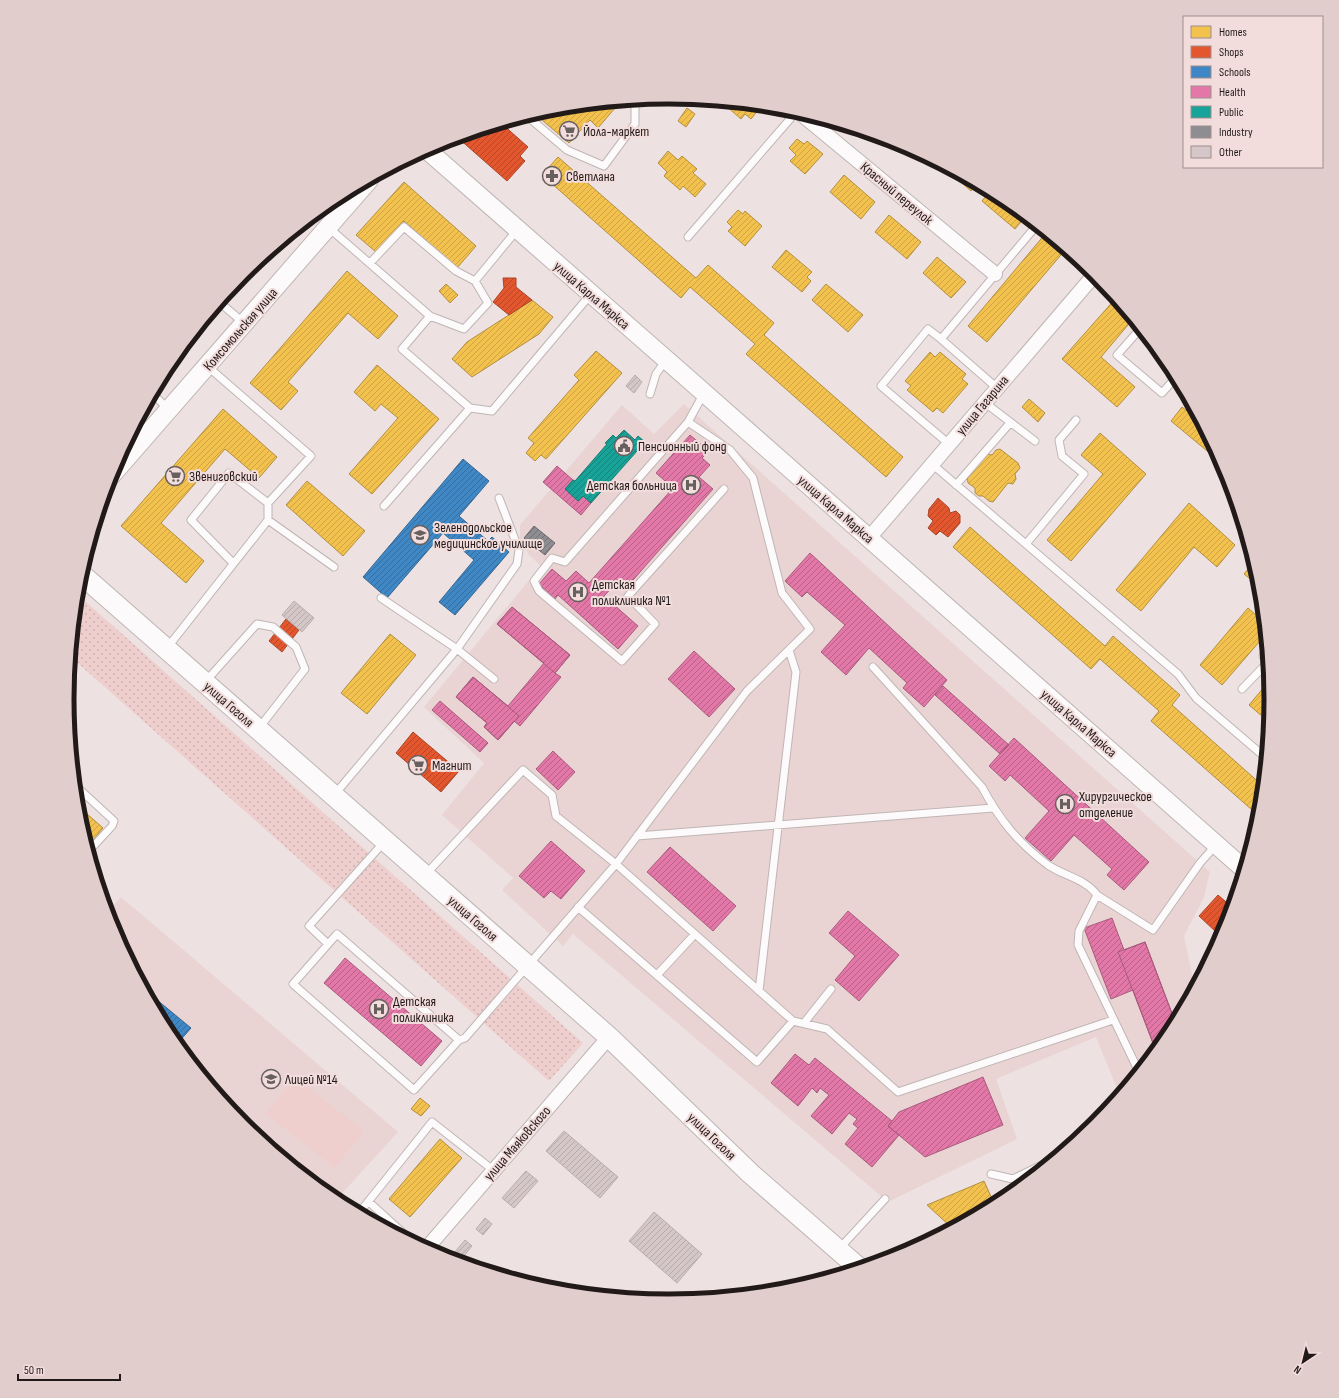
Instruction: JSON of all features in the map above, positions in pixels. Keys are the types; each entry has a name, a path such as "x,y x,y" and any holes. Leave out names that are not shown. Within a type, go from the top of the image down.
{"main road":[{"name":"улица Гоголя","path":"86,578 609,1037 751,1174 855,1265"}],"street":[{"name":"Красный переулок","path":"810,121 995,274"},
{"name":"улица Карла Маркса","path":"431,154 1241,866"},
{"name":"Комсомольская улица","path":"123,462 359,191"},
{"name":"улица Гагарина","path":"869,538 1091,278"},
{"name":"улица Маяковского","path":"430,1244 609,1037"}],"lane":[{"path":"532,120 567,150 604,166 636,124 634,105"},
{"path":"688,237 793,117"},
{"path":"328,227 370,264 430,316 464,329 488,303 475,281 456,271 404,227 370,264"},
{"path":"941,339 1034,229"},
{"path":"475,281 517,230"},
{"path":"430,316 402,348 470,408 492,411 591,294"},
{"path":"223,305 244,323"},
{"path":"949,444 881,386 928,329 997,388"},
{"path":"1138,331 1117,354 1162,393 1173,381"},
{"path":"650,394 656,374 666,360"},
{"path":"166,649 268,520 268,503 311,456 207,366"},
{"path":"704,393 688,422 565,562 552,558 534,581 539,591 622,661 656,624 628,596 724,489"},
{"path":"156,398 169,410"},
{"path":"984,402 1034,441"},
{"path":"384,506 470,408"},
{"path":"1026,544 1084,474 1062,456 1059,440 1076,420"},
{"path":"459,1040 337,934 293,984 414,1090 459,1040 465,1038 616,864 747,691 810,629 782,593 753,478 730,450 688,422"},
{"path":"956,485 1010,422"},
{"path":"932,464 1178,674 1196,698 1262,755"},
{"path":"233,563 191,520 229,473 268,503"},
{"path":"334,796 457,649 517,564 519,550 499,498"},
{"path":"268,520 334,567"},
{"path":"381,598 457,649 494,679"},
{"path":"205,682 258,624 272,627 284,637 296,648 305,669 258,730"},
{"path":"759,991 796,672 789,650"},
{"path":"1242,689 1264,665"},
{"path":"874,667 982,787 993,808 1014,837 1049,866 1091,887 1096,896 1153,930 1200,863 1216,844"},
{"path":"424,875 523,770 552,795 556,816 616,864 793,1021 828,1029 898,1092 1113,1020"},
{"path":"81,791 114,821 112,826 93,847"},
{"path":"637,836 993,808"},
{"path":"328,944 309,926 385,841"},
{"path":"1096,896 1079,931 1078,945 1137,1068"},
{"path":"578,907 757,1062 793,1021"},
{"path":"657,975 695,934"},
{"path":"804,1023 831,989"},
{"path":"363,1209 432,1122 493,1170"},
{"path":"991,1174 1013,1179 1034,1169"},
{"path":"838,1250 885,1199"},
{"path":"369,1202 399,1229"}],"shaded area":[{"path":"684,404 1210,872 1204,897 1184,936 1193,981 1165,1030 1142,1062 1118,1091 1096,1037 996,1079 1017,1139 888,1202 573,934 563,946 502,890 513,878 442,815 484,763 424,707 541,566 529,555 520,539 520,525 622,405 654,434"},
{"path":"82,599 583,1043 549,1081 75,661"},
{"name":"Лицей №14","path":"121,897 398,1132 341,1195 277,1147 248,1120 197,1062 174,1030 154,997 135,962 119,927 112,907"},
{"path":"295,1077 364,1131 335,1168 266,1114"}],"building: Homes":[{"path":"616,107 598,128 590,120 569,143 542,120 545,117 553,115"},
{"path":"727,107 758,111 751,119 745,114 741,119"},
{"path":"687,108 695,114 686,127 678,121"},
{"path":"797,139 804,144 807,141 823,154 805,174 790,161 796,155 789,148"},
{"path":"668,151 678,160 682,156 697,169 693,173 706,184 695,197 683,186 680,190 664,176 667,172 658,163"},
{"path":"558,157 696,278 708,265 774,323 764,335 903,457 886,477 746,354 755,344 690,287 681,298 542,175"},
{"path":"844,175 875,202 861,219 830,192"},
{"path":"954,176 974,187 971,191"},
{"path":"404,182 476,246 457,268 404,221 376,252 356,235"},
{"path":"986,195 1022,220 1015,229 982,201"},
{"path":"738,210 743,214 745,211 762,226 745,246 728,231 732,227 727,222"},
{"path":"889,215 921,242 907,259 875,232"},
{"path":"1043,236 1063,252 987,342 968,326"},
{"path":"786,250 812,272 807,277 811,281 802,292 772,267"},
{"path":"937,257 966,282 951,298 923,273"},
{"path":"347,271 398,316 378,339 348,313 288,382 298,391 281,410 250,383"},
{"path":"446,284 458,295 450,303 439,291"},
{"path":"826,284 863,315 848,332 812,300"},
{"path":"532,300 553,317 539,334 472,377 452,359 467,342"},
{"path":"1113,302 1130,322 1101,357 1135,387 1117,407 1062,359"},
{"path":"596,351 622,373 546,459 541,455 535,461 526,453 534,443 528,438 579,380 574,375"},
{"path":"930,352 935,357 940,352 966,374 962,379 968,384 943,413 937,408 933,412 907,390 911,386 905,381"},
{"path":"377,365 439,419 372,494 349,474 398,418 381,404 375,411 354,392"},
{"path":"1029,399 1045,413 1038,422 1022,407"},
{"path":"1182,407 1193,416 1213,456 1171,421"},
{"path":"223,409 277,457 259,478 225,449 161,523 204,561 186,583 121,526"},
{"path":"1100,433 1146,474 1071,561 1047,540 1103,474 1081,455"},
{"path":"1000,449 1018,463 1020,468 1015,474 1016,479 1013,484 1008,483 993,502 975,493 975,488 968,483 967,476 986,454 992,455 996,450"},
{"path":"307,481 365,531 343,556 286,505"},
{"path":"1189,503 1235,545 1217,567 1194,547 1141,611 1116,590"},
{"path":"970,527 1105,646 1113,636 1180,695 1172,705 1259,783 1254,812 1151,721 1159,711 1100,659 1091,669 953,547"},
{"path":"1250,567 1254,582 1244,574"},
{"path":"1248,608 1260,618 1262,639 1222,685 1200,665"},
{"path":"390,634 416,655 367,714 341,693"},
{"path":"1265,686 1265,718 1249,705"},
{"path":"84,812 103,828 91,842"},
{"path":"420,1098 430,1106 421,1116 411,1109"},
{"path":"440,1139 462,1158 410,1217 389,1199"},
{"path":"984,1181 992,1199 949,1225 927,1205"}],"building: Shops":[{"path":"505,127 528,147 520,156 525,161 507,181 462,141"},
{"path":"503,278 516,278 516,287 532,300 509,315 493,302 504,288"},
{"path":"938,498 949,508 950,513 956,511 960,515 960,523 948,537 940,531 936,535 928,528 933,521 928,516 929,509"},
{"path":"286,619 299,630 282,652 269,641"},
{"path":"413,732 459,771 441,792 396,753"},
{"path":"1218,895 1228,904 1221,924 1215,931 1199,916"}],"building: Schools":[{"name":"Зеленодольское медицинское училище","path":"463,459 489,481 459,516 488,541 492,537 509,552 455,615 439,602 474,560 443,533 387,598 363,577"},
{"path":"155,998 191,1028 181,1040"}],"building: Health":[{"path":"690,435 709,451 702,458 710,465 699,477 713,489 626,588 618,581 604,596 638,626 618,649 558,595 555,599 539,584 552,569 566,581 576,571 589,583 673,488 656,473"},
{"path":"557,466 573,480 565,489 578,501 583,496 591,503 581,515 543,482"},
{"path":"810,553 947,680 924,707 903,688 907,683 869,648 846,675 821,652 845,625 807,592 802,597 785,581"},
{"path":"512,607 570,655 555,673 497,624"},
{"path":"512,607 570,655 555,673 561,677 520,726 514,721 498,740 484,727 487,723 456,697 473,677 508,706 544,663 497,624"},
{"path":"694,651 735,689 709,717 668,679"},
{"path":"473,677 519,716 498,740 484,727 487,723 456,697"},
{"path":"943,686 1009,745 1000,754 935,695"},
{"path":"440,701 488,743 480,752 432,710"},
{"path":"1014,738 1149,862 1124,890 1107,875 1112,869 1074,835 1051,861 1025,838 1049,811 1010,775 1005,781 989,766"},
{"path":"553,751 575,772 558,790 536,769"},
{"path":"551,841 585,871 561,899 551,891 544,898 519,876"},
{"path":"670,847 736,906 713,931 647,872"},
{"path":"848,911 899,955 859,1001 835,980 855,956 829,933"},
{"path":"1112,918 1124,950 1145,942 1173,1017 1154,1045 1133,990 1111,999 1084,928"},
{"path":"1145,942 1173,1017 1154,1045 1118,952"},
{"path":"345,958 442,1041 421,1066 324,983"},
{"path":"795,1054 809,1065 815,1058 892,1121 888,1126 899,1135 872,1167 845,1144 858,1128 853,1124 857,1119 849,1113 832,1134 811,1116 829,1095 820,1088 817,1093 812,1088 798,1106 771,1083"},
{"path":"983,1077 1003,1125 925,1157 888,1126 899,1112"}],"building: Public":[{"path":"624,430 635,440 638,436 645,442 591,503 583,496 578,501 565,489 573,480 575,481 613,435 616,438"}],"building: Industry":[{"path":"534,526 555,543 545,555 524,538"}],"building: Other":[{"path":"635,375 642,382 634,393 626,386"},
{"path":"294,601 314,618 302,632 282,615"},
{"path":"564,1131 618,1177 600,1198 546,1151"},
{"path":"526,1171 538,1181 514,1208 502,1198"},
{"path":"654,1212 702,1254 677,1283 629,1241"},
{"path":"485,1218 492,1224 483,1235 476,1229"},
{"path":"465,1240 472,1246 463,1257 454,1254"}],"place":[{"name":"Йола-маркет","path":"569,131"},
{"name":"Светлана","path":"552,176"},
{"name":"Пенсионный фонд","path":"624,446"},
{"name":"Звениговский","path":"175,476"},
{"name":"Детская больница","path":"691,485"},
{"name":"Зеленодольское медицинское училище","path":"420,535"},
{"name":"Детская поликлиника №1","path":"578,592"},
{"name":"Магнит","path":"418,765"},
{"name":"Хирургическое отделение","path":"1065,804"},
{"name":"Детская поликлиника","path":"379,1009"},
{"name":"Лицей №14","path":"271,1079"}]}
